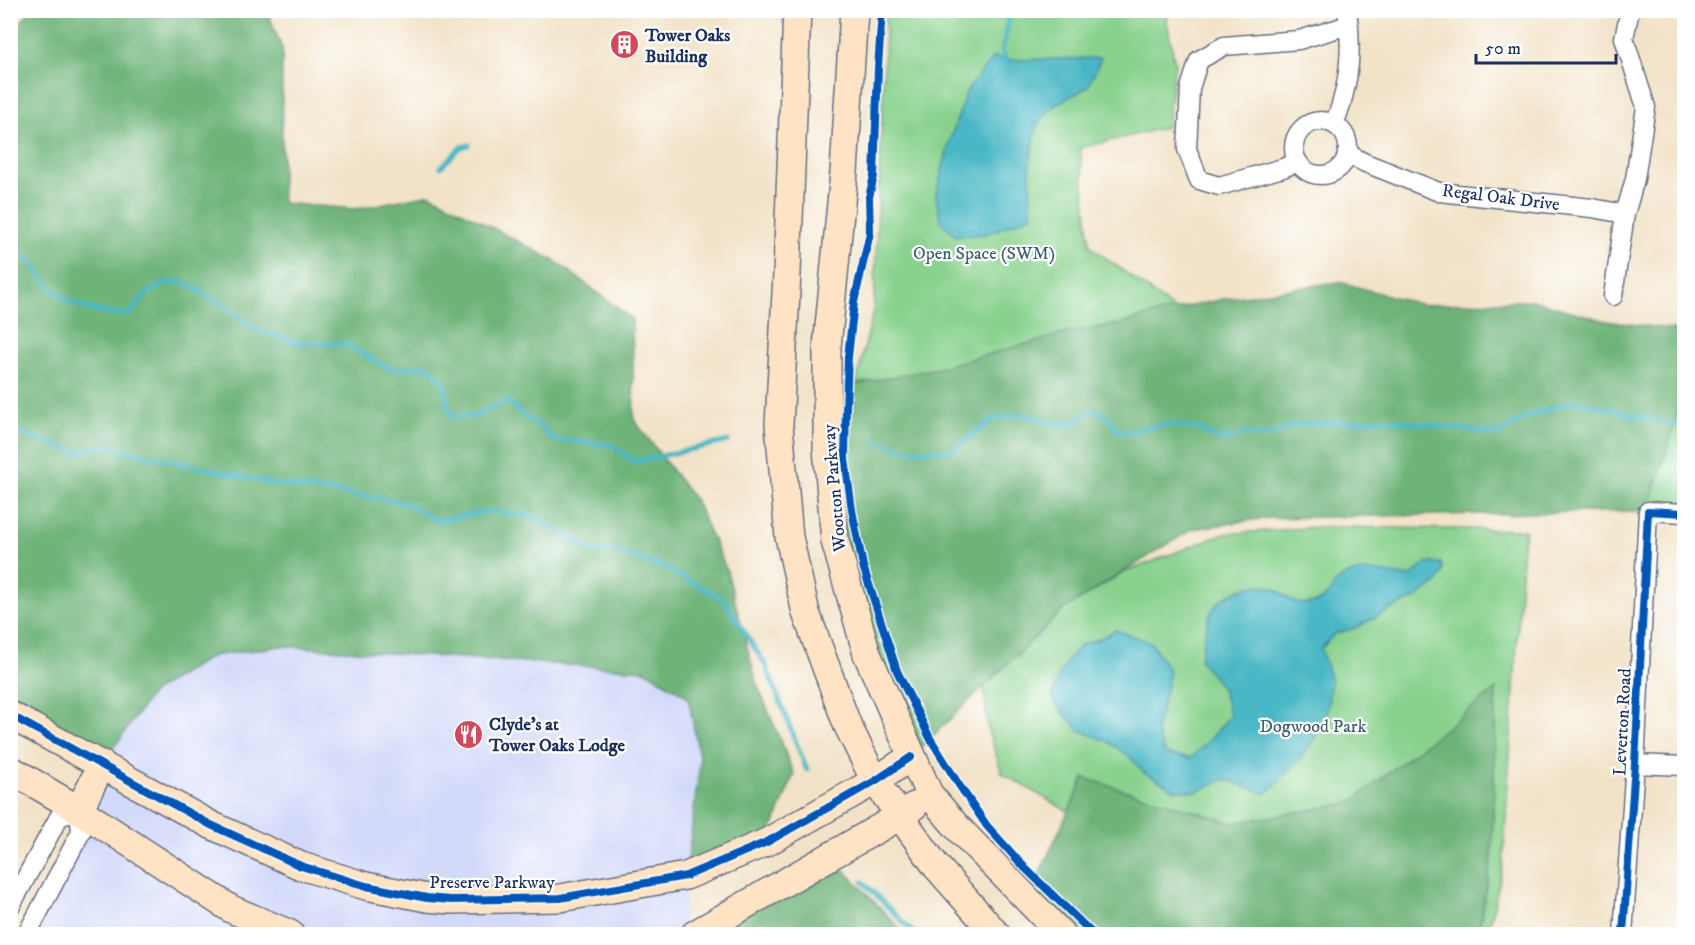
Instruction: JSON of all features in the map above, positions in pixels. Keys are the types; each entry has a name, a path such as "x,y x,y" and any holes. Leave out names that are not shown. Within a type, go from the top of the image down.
{"main road":[{"path":"796,10 789,238 779,425 789,537 806,613 847,724 875,781 936,866 996,934"},
{"name":"Wootton Parkway","path":"861,10 854,24 844,172 827,347 827,448 835,541 867,654 929,794 957,827 1061,934"},
{"name":"Preserve Parkway","path":"10,715 212,825 301,866 366,885 427,898 452,900 560,898 686,876 767,842 875,781 911,757"},
{"path":"79,810 102,764"},
{"path":"10,769 79,810 231,909 290,934"},
{"path":"695,934 900,816 929,794"}],"street":[{"path":"1613,296 1625,214 1635,179 1646,107 1624,38 1630,10"},
{"path":"1298,162 1219,186 1199,180 1187,149 1190,88 1199,60 1224,46 1299,40 1348,18 1350,51 1342,104 1334,124"},
{"path":"1324,120 1343,131 1347,141 1347,153 1340,166 1326,174 1311,173 1298,162 1294,151 1294,141 1299,131 1313,121 1324,120"},
{"name":"Regal Oak Drive","path":"1347,153 1363,162 1439,192 1592,208 1625,214"},
{"name":"Leverton Road","path":"1623,934 1635,764 1648,511 1684,513"},
{"path":"1635,764 1684,766"},
{"path":"10,906 59,818 79,810 81,832 27,934"}],"shaded area":[{"path":"281,646 645,670 688,697 700,761 686,876 684,934 27,934 102,764 153,692 211,656"}],"green space":[{"path":"30,11 267,11 282,48 282,203 356,209 430,194 558,263 632,319 634,420 696,502 727,571 757,684 794,774 767,842 686,876 700,761 688,697 645,670 281,646 212,656 153,692 102,764 11,715 10,35"},
{"name":"Open Space (SWM)","path":"886,11 1165,11 1175,64 1167,127 1080,148 1090,246 1183,316 854,392 874,308"},
{"path":"1339,282 1423,305 1532,300 1606,321 1684,331 1684,393 1648,511 1266,518 1192,529 1064,609 911,757 835,541 827,390 938,368 1067,333 1125,323 1150,315 1223,299"},
{"path":"1684,393 1684,513 1648,511"},
{"name":"Dogwood Park","path":"1320,527 1525,530 1503,865 1488,934 1277,934 1002,773 988,730 984,687 1064,609 1123,573 1223,534"},
{"path":"1496,689 1492,859 1478,934 1061,934 1027,900 1084,778 1233,823 1350,803"},
{"path":"831,856 905,934 695,934"}],"water":[{"path":"993,57 1012,60 1101,58 1088,87 1055,105 1037,125 1030,163 1031,216 986,234 956,236 940,220 936,195 949,143 967,90"},
{"path":"1426,563 1441,563 1443,571 1437,583 1415,599 1355,628 1334,634 1321,649 1331,681 1326,720 1302,757 1266,794 1225,779 1197,791 1176,790 1144,773 1129,756 1107,741 1079,730 1054,702 1053,692 1059,676 1068,659 1082,644 1099,639 1116,630 1152,643 1170,672 1156,731 1165,754 1191,758 1230,715 1222,688 1200,660 1210,615 1220,601 1236,591 1264,586 1278,591 1294,602 1313,603 1324,598 1339,580 1351,573 1368,571 1410,577"}],"waterway":[{"path":"1006,59 1002,51 1010,13"},
{"path":"441,167 461,147 469,145"},
{"path":"10,250 24,256 62,297 80,306 111,314 130,314 147,293 169,282 186,283 230,309 254,329 295,342 346,344 386,367 400,370 425,365 443,383 447,406 454,417 474,416 508,401 527,419 540,425 552,439 611,445 635,462 728,441"},
{"path":"875,441 907,450 952,451 993,419 1019,414 1066,426 1096,409 1109,418 1119,433 1169,424 1199,429 1221,440 1247,434 1269,436 1294,425 1386,419 1498,434 1528,416 1576,401 1684,427"},
{"path":"10,430 77,452 105,446 274,484 379,498 411,505 436,521 489,511 532,516 593,551 612,551 662,566 723,599 765,664 807,770"},
{"path":"863,882 915,934"}],"cycle path":[{"path":"882,10 874,176 869,197 870,233 854,302 848,357 846,408 845,459 863,566 897,671 930,738 959,785 987,826 1025,868 1093,934"},
{"path":"1623,934 1635,764 1648,511 1684,513"},
{"path":"10,715 211,825 301,866 366,886 427,898 451,900 560,898 686,876 767,842 875,781 911,757"}],"place":[{"name":"Tower Oaks Building","path":"624,45"},
{"name":"Clyde's at Tower Oaks Lodge","path":"468,734"}]}
